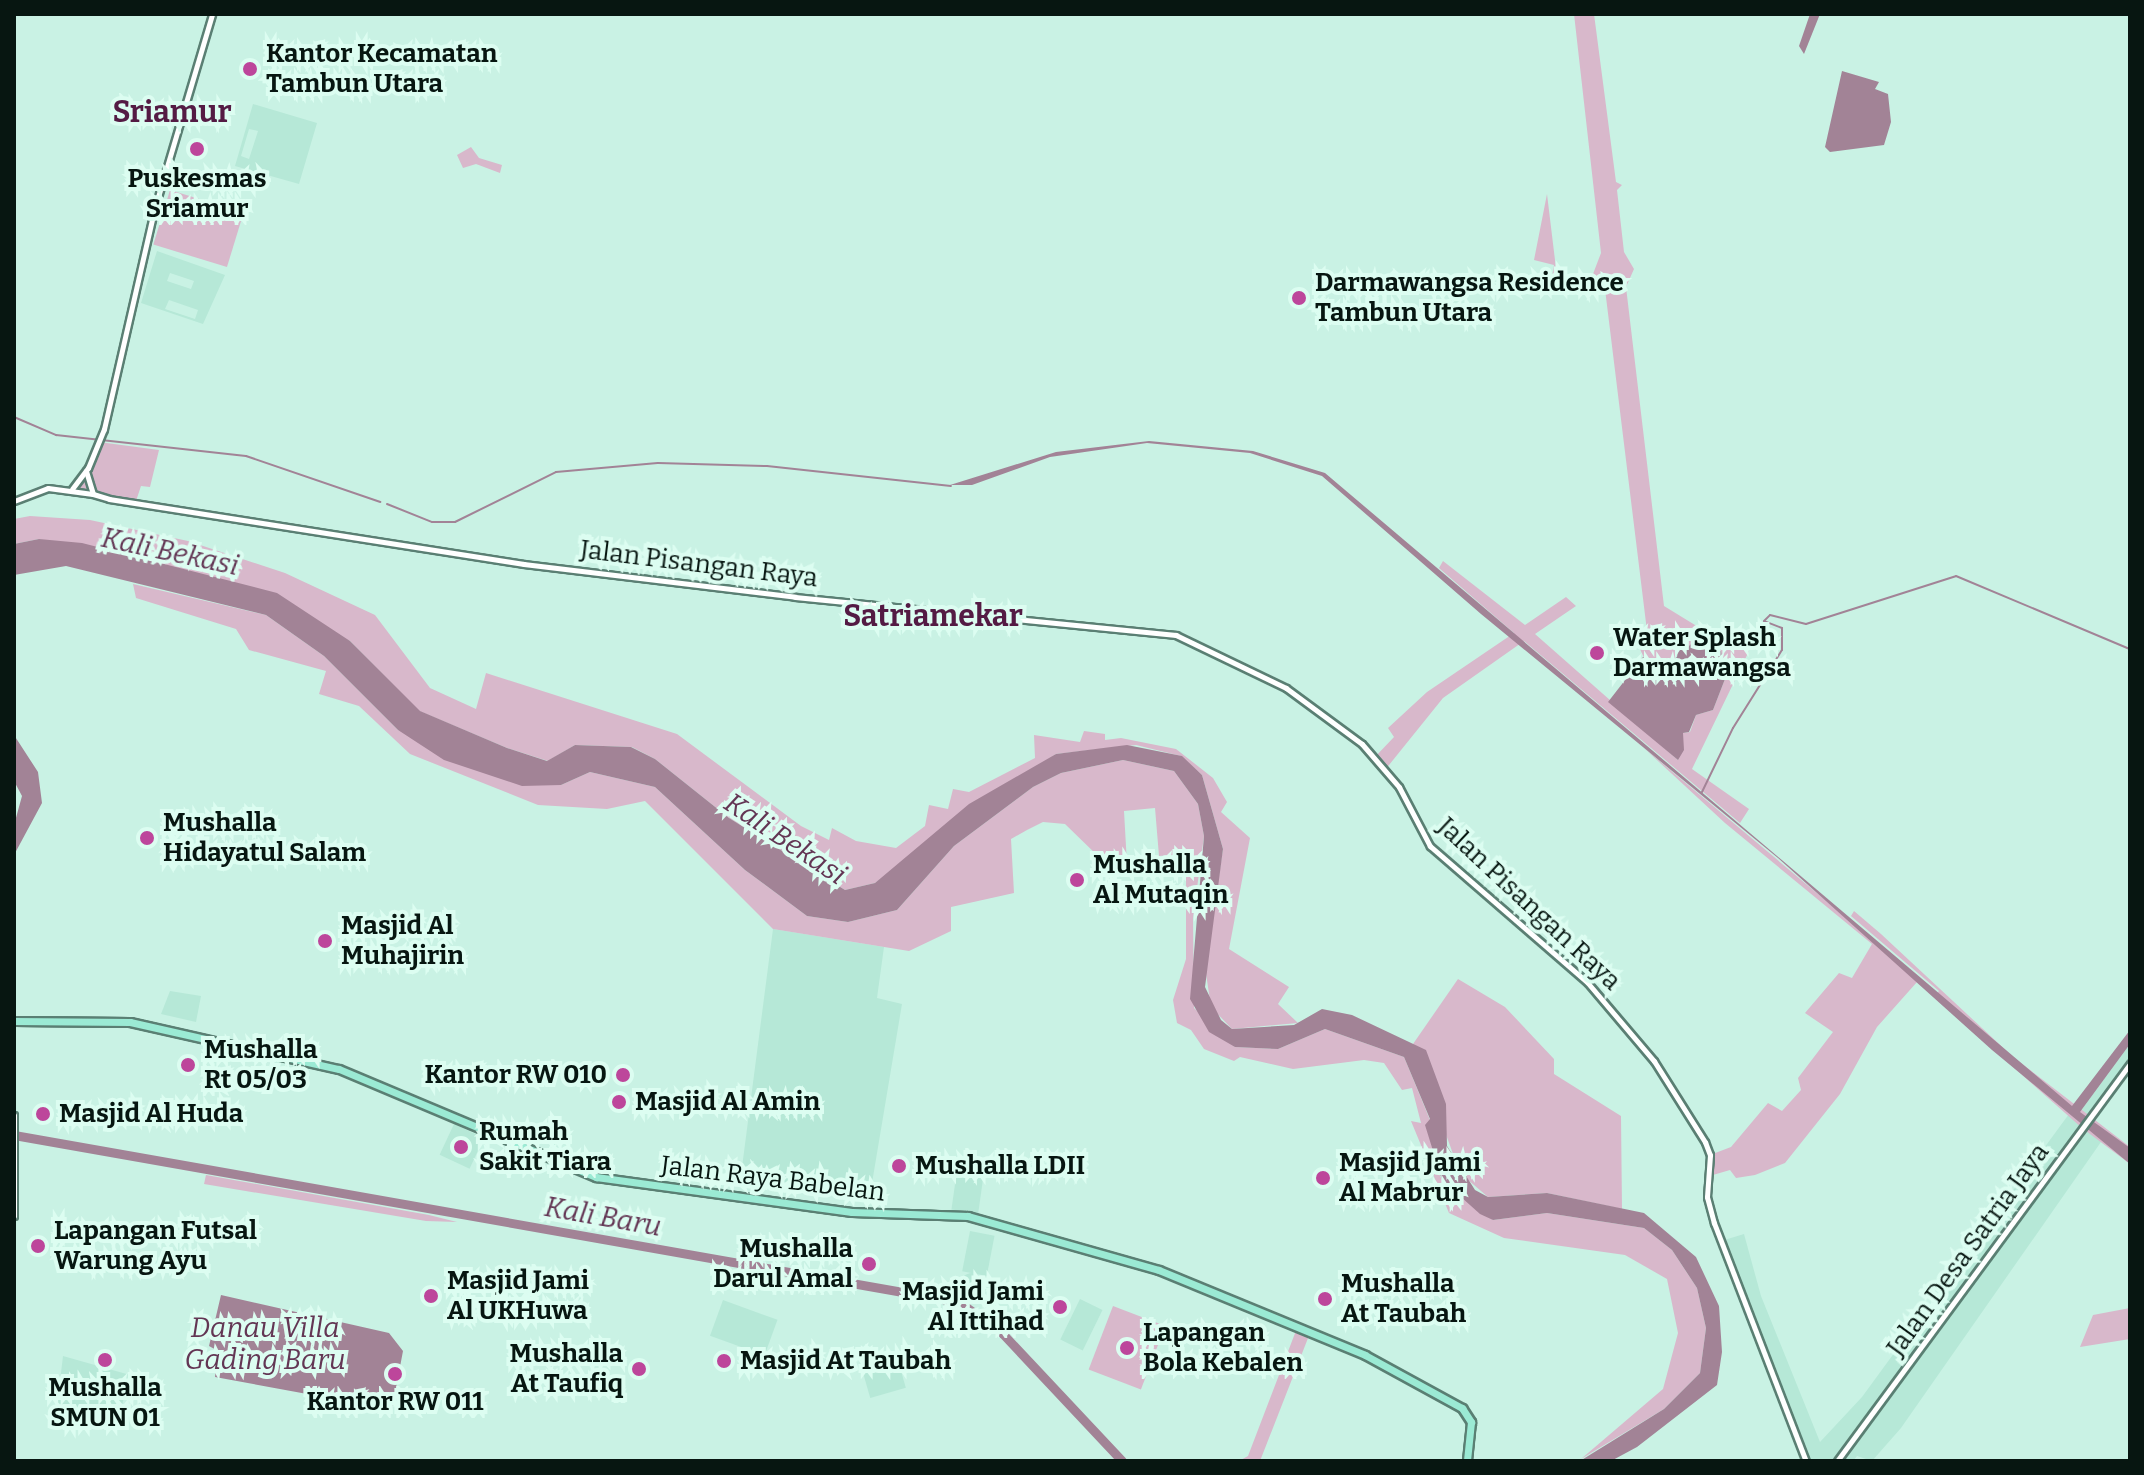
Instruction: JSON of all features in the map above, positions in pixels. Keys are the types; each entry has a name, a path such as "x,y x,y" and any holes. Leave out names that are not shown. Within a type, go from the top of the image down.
{"main road":[{"name":"Jalan Raya Babelan","path":"14,1021 130,1022 339,1069 596,1177 852,1212 968,1216 1159,1270 1365,1355 1462,1408 1471,1422 1467,1461"}],"street":[{"path":"72,489 86,471 102,434 153,216 212,14"},
{"path":"86,471 92,492"},
{"name":"Jalan Pisangan Raya","path":"14,501 36,490 72,489 524,564 795,597 1176,635 1301,697 1385,770 1430,846 1587,982 1636,1033 1705,1142 1710,1155 1706,1189 1714,1223 1806,1461"},
{"name":"Jalan Desa Satria Jaya","path":"1837,1461 2130,1063"},
{"path":"14,1115 14,1216"}],"shaded area":[{"path":"1574,14 1594,14 1616,182 1622,185 1617,190 1624,252 1634,269 1626,287 1664,606 1726,644 1749,651 1692,769 1749,809 1740,823 1524,641 1443,698 1385,770 1374,758 1394,737 1388,728 1427,692 1514,633 1439,568 1443,561 1525,625 1566,597 1576,606 1535,634 1678,760 1683,733 1690,732 1696,715 1713,710 1725,679 1721,651 1680,645 1674,660 1658,666 1645,660 1640,649 1647,631 1605,289 1593,274 1601,253"},
{"path":"253,104 317,123 299,184 235,166","holes":["249,129 258,131 249,159 241,156"]},
{"path":"471,147 479,158 502,165 500,173 476,164 463,168 457,155"},
{"path":"170,190 244,213 227,267 153,245"},
{"path":"1547,194 1559,293 1549,294 1554,265 1534,260"},
{"path":"157,251 225,275 203,324 141,303","holes":["170,273 194,281 191,289 167,281","169,300 198,310 195,319 165,309"]},
{"path":"99,442 159,450 150,487 141,486 135,504 72,489"},
{"path":"30,516 90,520 188,541 285,573 375,615 430,688 476,709 486,673 677,734 801,826 829,840 832,828 856,841 896,848 925,826 929,805 948,809 953,789 969,792 1035,758 1034,735 1080,742 1084,731 1105,734 1105,740 1121,738 1176,749 1213,778 1227,802 1221,812 1250,838 1229,949 1289,987 1278,1004 1298,1023 1232,1029 1211,1007 1205,967 1223,849 1202,775 1181,756 1136,745 1056,754 875,883 845,890 729,818 655,759 632,747 575,745 548,761 507,748 419,711 350,641 39,539 14,544 14,519"},
{"path":"133,584 266,615 324,656 398,730 561,785 590,772 655,787 745,870 807,916 848,922 897,910 954,846 1033,787 1061,773 1123,760 1174,771 1198,804 1204,836 1193,918 1194,1008 1235,1047 1278,1049 1325,1029 1404,1057 1430,1120 1433,1161 1442,1180 1493,1220 1547,1213 1644,1228 1672,1250 1697,1288 1706,1328 1700,1373 1664,1409 1581,1459 1663,1389 1678,1333 1667,1279 1625,1255 1504,1238 1449,1213 1411,1121 1421,1123 1412,1088 1402,1090 1384,1063 1364,1060 1293,1069 1240,1057 1234,1061 1204,1049 1191,1030 1177,1023 1173,1000 1186,959 1186,854 1159,856 1155,808 1124,811 1127,864 1101,859 1065,824 1043,822 1011,839 1014,893 951,907 951,931 909,951 773,929 645,801 607,809 538,805 410,754 359,706 319,694 326,671 249,650 236,629 136,598"},
{"path":"1644,748 1886,951 1934,997 1939,991 1851,916 1854,911 2012,1056 2130,1147 2130,1164 2082,1128 1917,982 1877,1027 1840,1094 1785,1163 1755,1175 1736,1178 1730,1170 1706,1177 1710,1155 1731,1147 1768,1103 1782,1111 1801,1090 1798,1078 1833,1032 1805,1013 1839,973 1852,978 1872,944 1725,823"},
{"path":"773,929 884,947 877,998 902,1004 871,1189 825,1189 741,1175"},
{"path":"1458,979 1505,1007 1554,1059 1554,1074 1621,1116 1622,1209 1547,1193 1488,1197 1460,1173 1413,1044"},
{"path":"170,991 201,996 196,1022 161,1014"},
{"path":"2130,1044 2130,1063 2089,1118 2080,1112"},
{"path":"2069,1114 2101,1142 1901,1428 1872,1461 1857,1456 1853,1461 1806,1461 1721,1241 1744,1234 1761,1296 1820,1442 1862,1397"},
{"name":"Rumah Sakit Tiara","path":"454,1124 484,1138 470,1169 440,1155"},
{"path":"958,1163 985,1167 978,1213 951,1210"},
{"path":"206,1175 457,1222 426,1221 204,1184"},
{"path":"970,1231 995,1236 987,1276 962,1271"},
{"name":"Lapangan Futsal Warung Ayu","path":"38,1236 45,1239 48,1246 45,1253 38,1256 31,1253 28,1246 31,1239"},
{"path":"972,1273 983,1280 984,1285 977,1296 972,1297 961,1290 960,1285 967,1274"},
{"path":"1080,1299 1102,1310 1083,1350 1060,1339"},
{"path":"723,1300 778,1320 765,1356 710,1336"},
{"name":"Lapangan Bola Kebalen","path":"1113,1306 1165,1326 1141,1390 1089,1369"},
{"path":"2130,1308 2130,1339 2080,1347 2093,1315"},
{"path":"1297,1328 1310,1333 1260,1461 1239,1461 1248,1456"},
{"path":"63,1356 130,1375 117,1424 56,1415"},
{"path":"897,1357 906,1388 870,1398 861,1367"}],"water":[{"path":"1810,14 1820,14 1804,54 1799,46"},
{"path":"1842,71 1879,82 1875,89 1888,94 1891,122 1884,145 1830,152 1825,147"},
{"path":"1149,441 1253,451 1325,473 2072,1106 2130,1030 2130,1044 2080,1112 2130,1148 2130,1164 1992,1050 1778,858 1481,614 1322,476 1250,453 1147,443 1050,457 972,485 950,485 1056,452"},
{"path":"39,539 82,543 277,593 350,641 420,711 507,748 547,761 575,745 631,747 655,759 729,818 845,890 875,883 969,804 1056,754 1127,745 1182,756 1202,775 1223,849 1205,987 1221,1020 1232,1029 1294,1025 1322,1009 1352,1015 1426,1050 1446,1104 1447,1146 1475,1190 1488,1197 1547,1193 1644,1213 1696,1257 1719,1306 1722,1352 1717,1385 1637,1447 1611,1461 1580,1461 1664,1409 1700,1373 1706,1328 1697,1288 1672,1250 1644,1228 1547,1213 1493,1220 1480,1214 1442,1180 1425,1125 1430,1119 1404,1057 1325,1029 1278,1049 1235,1047 1209,1032 1190,999 1204,836 1198,804 1174,771 1123,760 1061,773 1033,787 954,846 897,910 848,922 807,916 745,870 655,787 590,772 561,785 522,786 444,760 398,730 324,656 266,615 66,566 14,575 14,544"},
{"path":"1697,638 1708,640 1711,651 1721,651 1725,679 1713,710 1696,715 1689,732 1683,733 1684,750 1678,760 1608,702 1643,657 1653,665 1666,665 1677,657 1679,644 1687,648"},
{"path":"14,735 38,772 42,803 14,855 14,825 22,796 14,781"},
{"name":"Danau Villa Gading Baru","path":"221,1295 389,1333 403,1351 392,1409 379,1414 367,1405 215,1377 218,1351 209,1346"}],"waterway":[{"path":"14,417 56,435 246,456 380,502"},
{"path":"387,504 432,522 455,522 556,472 658,463 767,466 951,486"},
{"path":"1702,792 1733,728 1782,650 1782,628 1764,621 1770,615 1806,624 1956,576 2130,649"},
{"name":"Kali Baru","path":"14,1135 959,1302 1002,1333 1122,1461"}],"place":[{"name":"Kantor Kecamatan Tambun Utara","path":"250,69"},
{"name":"Puskesmas Sriamur","path":"197,149"},
{"name":"Darmawangsa Residence Tambun Utara","path":"1299,298"},
{"name":"Water Splash Darmawangsa","path":"1597,653"},
{"name":"Mushalla Hidayatul Salam","path":"147,838"},
{"name":"Mushalla Al Mutaqin","path":"1077,880"},
{"name":"Masjid Al Muhajirin","path":"325,941"},
{"name":"Mushalla Rt 05/03","path":"188,1065"},
{"name":"Kantor RW 010","path":"623,1075"},
{"name":"Masjid Al Amin","path":"619,1102"},
{"name":"Masjid Al Huda","path":"43,1114"},
{"name":"Rumah Sakit Tiara","path":"461,1147"},
{"name":"Mushalla LDII","path":"899,1166"},
{"name":"Masjid Jami Al Mabrur","path":"1323,1178"},
{"name":"Lapangan Futsal Warung Ayu","path":"38,1246"},
{"name":"Mushalla Darul Amal","path":"869,1264"},
{"name":"Masjid Jami Al UKHuwa","path":"431,1296"},
{"name":"Mushalla At Taubah","path":"1325,1299"},
{"name":"Masjid Jami Al Ittihad","path":"1060,1307"},
{"name":"Lapangan Bola Kebalen","path":"1127,1348"},
{"name":"Mushalla SMUN 01","path":"105,1360"},
{"name":"Masjid At Taubah","path":"724,1361"},
{"name":"Mushalla At Taufiq","path":"639,1369"},
{"name":"Kantor RW 011","path":"395,1374"}],"district":[{"name":"Sriamur","path":"172,112"},
{"name":"Satriamekar","path":"933,616"}],"water label":[{"name":"Kali Bekasi","path":"170,552"},
{"name":"Kali Bekasi","path":"785,839"}]}
